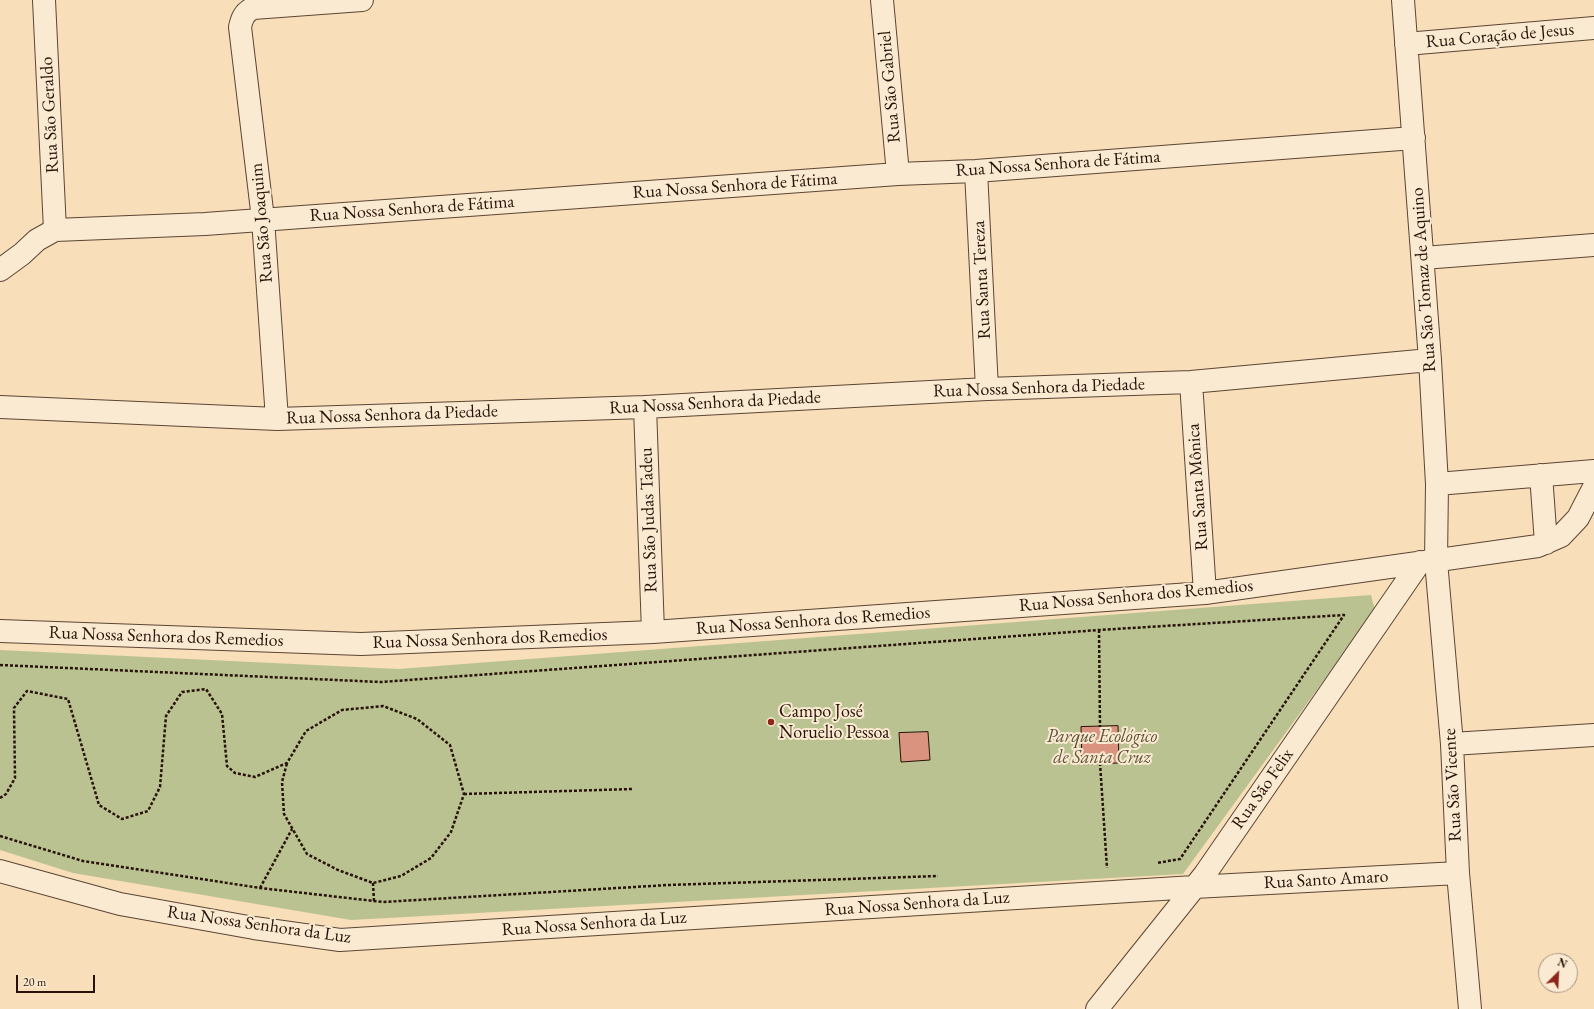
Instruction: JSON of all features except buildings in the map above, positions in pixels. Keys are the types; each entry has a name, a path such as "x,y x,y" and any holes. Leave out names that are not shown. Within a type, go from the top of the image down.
{"street":[{"name":"Rua São Geraldo","path":"44,0 56,230"},
{"path":"300,2 362,0"},
{"name":"Rua São Gabriel","path":"882,0 898,174"},
{"name":"Rua São Tomaz de Aquino","path":"1403,0 1423,258 1437,484 1428,562"},
{"name":"Rua São Joaquim","path":"277,419 263,219 240,27 242,18 246,12 253,8 300,2"},
{"name":"Rua Coração de Jesus","path":"1406,44 1594,28"},
{"name":"Rua Nossa Senhora de Fátima","path":"56,230 205,224 898,174 976,171 1414,138"},
{"name":"Rua Santa Tereza","path":"976,171 987,389"},
{"path":"0,270 22,254 37,240 56,230"},
{"path":"1423,258 1594,245"},
{"name":"Rua Nossa Senhora da Piedade","path":"0,407 277,419 645,407 987,389 1191,382 1430,360"},
{"name":"Rua Santa Mônica","path":"1191,382 1205,593"},
{"name":"Rua São Judas Tadeu","path":"645,407 653,632"},
{"path":"1437,484 1594,471"},
{"path":"1541,475 1546,542"},
{"name":"Rua Nossa Senhora dos Remedios","path":"0,631 361,644 653,632 1205,593 1538,546 1561,536 1578,518 1594,487"},
{"name":"Rua São Vicente","path":"1428,562 1452,744 1458,873 1470,1009"},
{"name":"Rua São Felix","path":"1097,1009 1194,887 1428,562"},
{"path":"1452,744 1594,735"},
{"name":"Rua Nossa Senhora da Luz","path":"0,871 120,904 254,928 340,940 1194,887"},
{"name":"Rua Santo Amaro","path":"1194,887 1458,873"}],"path":[{"path":"0,664 381,682 1099,630 1344,615 1180,859 1151,864"},
{"path":"1099,630 1100,727"},
{"path":"0,798 6,794 15,778 14,708 27,691 68,699 99,805 122,819 148,811 160,787 166,716 182,692 206,689 222,714 227,766 235,773 254,778 287,763"},
{"path":"383,706 417,719 450,745 464,794 451,832 431,858 401,876 373,883 338,870 307,854 284,814 282,782 287,763 306,731 342,710 383,706"},
{"path":"1100,763 1108,870 1100,870"},
{"path":"464,794 632,789"},
{"path":"260,888 292,829"},
{"path":"0,836 83,861 260,888 383,902 668,885 943,876"},
{"path":"373,883 374,901"}],"green space":[{"name":"Parque Ecológico de Santa Cruz","path":"1371,595 1375,610 1183,874 351,920 73,873 0,850 0,650 398,669"}],"place":[{"name":"Campo José Noruelio Pessoa","path":"771,722"}]}
